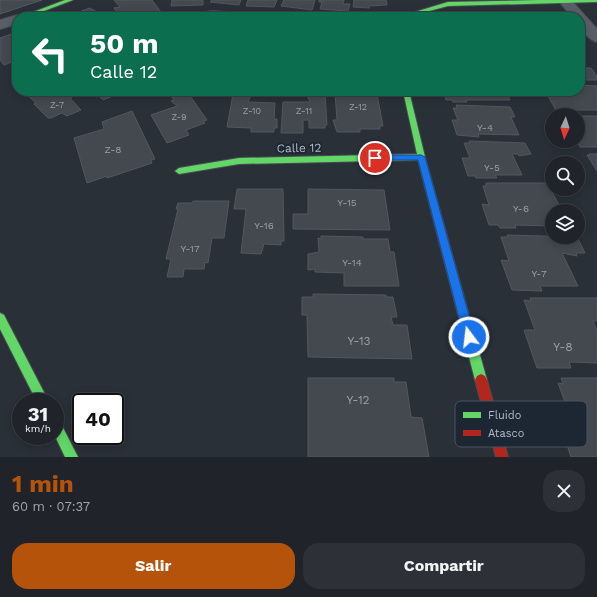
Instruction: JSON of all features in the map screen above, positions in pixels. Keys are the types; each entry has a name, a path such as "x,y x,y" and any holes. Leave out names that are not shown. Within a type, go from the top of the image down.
{"main road":[{"path":"37,12 70,0"},
{"path":"419,12 448,4 597,0"},
{"path":"407,96 421,157 487,401"},
{"name":"Calle 12","path":"179,171 239,161 421,157"},
{"path":"0,318 38,393"},
{"path":"64,441 72,457"},
{"path":"499,447 502,457"}],"street":[{"path":"564,0 574,12"},
{"path":"0,26 12,21"},
{"path":"585,25 597,38"}],"building":[{"path":"0,0 42,0 0,14"},
{"path":"114,0 152,0 161,12 117,12 114,8 120,7"},
{"path":"172,0 203,0 203,5 171,6"},
{"path":"212,0 241,0 239,5 210,2"},
{"path":"248,0 277,0 274,7 246,6"},
{"path":"284,0 315,0 312,10 281,6"},
{"path":"319,0 344,0 343,4 350,4 348,11 320,9 322,2 319,2"},
{"path":"354,0 386,0 387,5 369,6 369,8 353,7"},
{"path":"90,8 97,12 81,12"},
{"path":"12,34 12,62 4,65 0,60 0,38"},
{"path":"585,68 591,68 597,76 597,80 585,80"},
{"path":"585,85 597,86 597,110 585,110 585,108 555,108 548,96 585,96"},
{"path":"28,96 74,96 70,98 81,110 67,116 62,113 48,118 34,104 36,103"},
{"path":"99,96 113,96 103,100"},
{"path":"190,96 207,120 203,121 205,123 186,130 189,135 167,143 151,115 177,106 171,101 174,100 172,97"},
{"path":"233,96 251,96 248,102 275,103 274,119 277,119 277,128 274,128 274,132 251,132 251,128 227,127"},
{"path":"307,96 325,96 327,125 325,125 325,128 309,128 309,120 303,120 303,133 281,133 283,102 310,102"},
{"path":"335,96 377,96 383,126 380,126 380,129 360,129 360,132 337,132 333,120 337,120"},
{"path":"445,96 508,96 510,100 466,100 467,102 453,102 452,100 446,100"},
{"path":"456,105 510,107 515,117 511,117 519,135 478,134 479,137 457,135 452,120 458,120 453,108 457,108"},
{"path":"132,111 155,159 151,160 152,163 87,183 74,138 104,129 102,122"},
{"path":"585,116 597,116 597,147 585,147"},
{"path":"469,141 525,143 531,154 519,156 518,154 512,154 522,175 495,175 497,178 476,178 475,176 468,176 462,158 470,158 464,143 470,143"},
{"path":"589,154 597,154 597,171 587,155 590,155"},
{"path":"486,183 545,183 545,196 554,196 558,204 545,204 545,226 515,225 516,228 500,228 498,225 489,225 482,204 489,205 483,186 486,186"},
{"path":"237,189 283,189 284,241 281,241 281,245 264,244 261,254 241,253 246,209 234,209"},
{"path":"308,189 384,190 390,230 293,229 293,214 308,214"},
{"path":"193,201 229,201 224,238 212,238 208,263 205,262 204,269 184,269 183,277 167,277 171,259 166,259 178,209 176,209 178,203 192,203"},
{"path":"507,235 545,236 545,244 580,244 585,253 576,253 577,256 562,253 578,286 540,286 542,291 512,290 501,260 509,261 501,237 508,237"},
{"path":"321,236 388,239 390,252 394,252 399,286 344,286 344,273 315,272 315,269 308,270 308,254 319,252 318,238 321,239"},
{"path":"313,294 386,295 386,297 393,297 397,317 391,317 393,325 407,325 412,359 308,357 307,315 302,315 302,297 313,297"},
{"path":"530,298 597,298 597,321 593,321 597,331 597,363 569,362 571,368 537,368 524,330 535,330 524,300 531,301"},
{"path":"308,378 394,378 394,382 406,382 411,417 422,418 429,457 308,457"},
{"path":"561,378 597,378 597,457 571,457 568,447 587,447 587,401 565,401 558,383 563,384"}],"traffic: fast":[{"path":"37,12 70,0"},
{"path":"419,12 448,4 597,0"},
{"path":"407,96 421,157 481,380"},
{"path":"179,171 239,161 421,157"},
{"path":"0,318 38,393"},
{"path":"64,441 72,457"}],"traffic: jam":[{"path":"481,380 487,401"},
{"path":"499,447 502,457"}],"route":[{"path":"375,158 421,157 469,337"}]}
